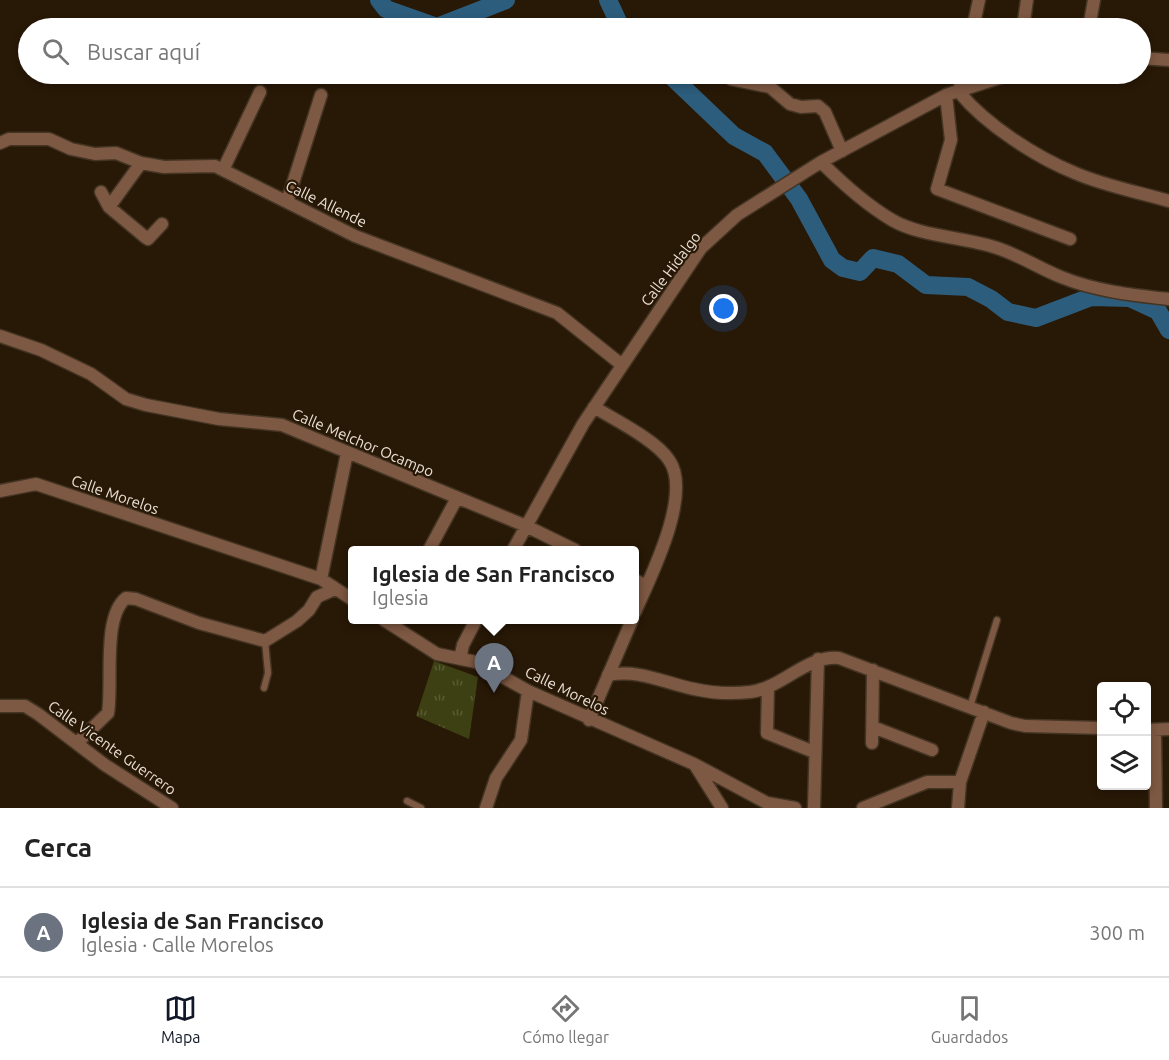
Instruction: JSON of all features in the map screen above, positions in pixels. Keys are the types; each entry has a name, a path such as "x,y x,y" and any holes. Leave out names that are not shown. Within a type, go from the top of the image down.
{"street":[{"path":"975,18 979,0"},
{"path":"1024,18 1027,0"},
{"path":"1091,18 1094,0"},
{"path":"1151,59 1169,60"},
{"path":"757,84 770,87 790,104 801,107 818,106 825,112 842,151"},
{"path":"961,84 959,92 975,112 1047,160 1077,174 1169,201"},
{"name":"Calle Hidalgo","path":"515,546 594,406 701,248 737,215 820,163 946,95 982,84"},
{"path":"223,170 260,92"},
{"path":"946,95 951,140 937,189 1070,239"},
{"path":"286,202 321,96"},
{"name":"Calle Allende","path":"0,143 9,139 49,139 70,149 89,154 116,153 141,163 164,167 203,164 223,170 355,236 557,313 622,365"},
{"path":"109,207 141,163"},
{"path":"820,163 854,194 894,221 918,231 956,236 994,247 1025,258 1061,277 1092,286 1169,299"},
{"path":"101,192 109,207 148,239 162,224"},
{"name":"Calle Melchor Ocampo","path":"0,336 41,350 91,374 126,399 219,419 282,424 526,526 567,546"},
{"path":"594,406 662,451 670,461 675,475 671,525 641,583"},
{"path":"321,579 347,453"},
{"name":"Calle Morelos","path":"0,491 36,484 321,579 348,597"},
{"path":"431,546 457,498"},
{"path":"76,743 108,713 112,628 116,612 126,598 136,599 222,631 265,641 297,621 309,610 317,597 335,589"},
{"name":"Calle Morelos","path":"393,624 437,654 496,671 528,691 589,720 694,764 768,806 795,808"},
{"path":"460,659 463,645 474,624"},
{"path":"589,720 630,624"},
{"path":"608,675 627,671 696,689 725,693 768,688 818,659 839,658 1025,726 1097,728"},
{"path":"814,808 818,659"},
{"path":"872,742 873,670"},
{"path":"768,688 767,733 814,752"},
{"path":"486,808 496,778 521,740 528,691"},
{"name":"Calle Vicente Guerrero","path":"0,706 25,706 105,765 171,808"},
{"path":"958,808 960,782 984,712"},
{"path":"873,727 932,750"},
{"path":"1156,808 1151,730 1169,729"},
{"path":"694,764 722,808"},
{"path":"863,808 927,782 960,782"}],"lane":[{"path":"970,707 997,620"},
{"path":"264,688 268,673 265,641"},
{"path":"407,801 421,808"}],"green space":[{"path":"434,661 478,677 469,739 416,716"}],"waterway":[{"path":"379,0 386,9 412,18"},
{"path":"460,18 506,0"},
{"path":"608,0 616,18"},
{"path":"679,84 734,136 765,153 799,199 832,260 843,268 860,272 873,258 898,264 926,285 968,287 991,299 1008,312 1036,318 1091,297 1130,298 1158,311 1169,330"}],"place":[{"name":"Iglesia de San Francisco","path":"494,693"}]}
